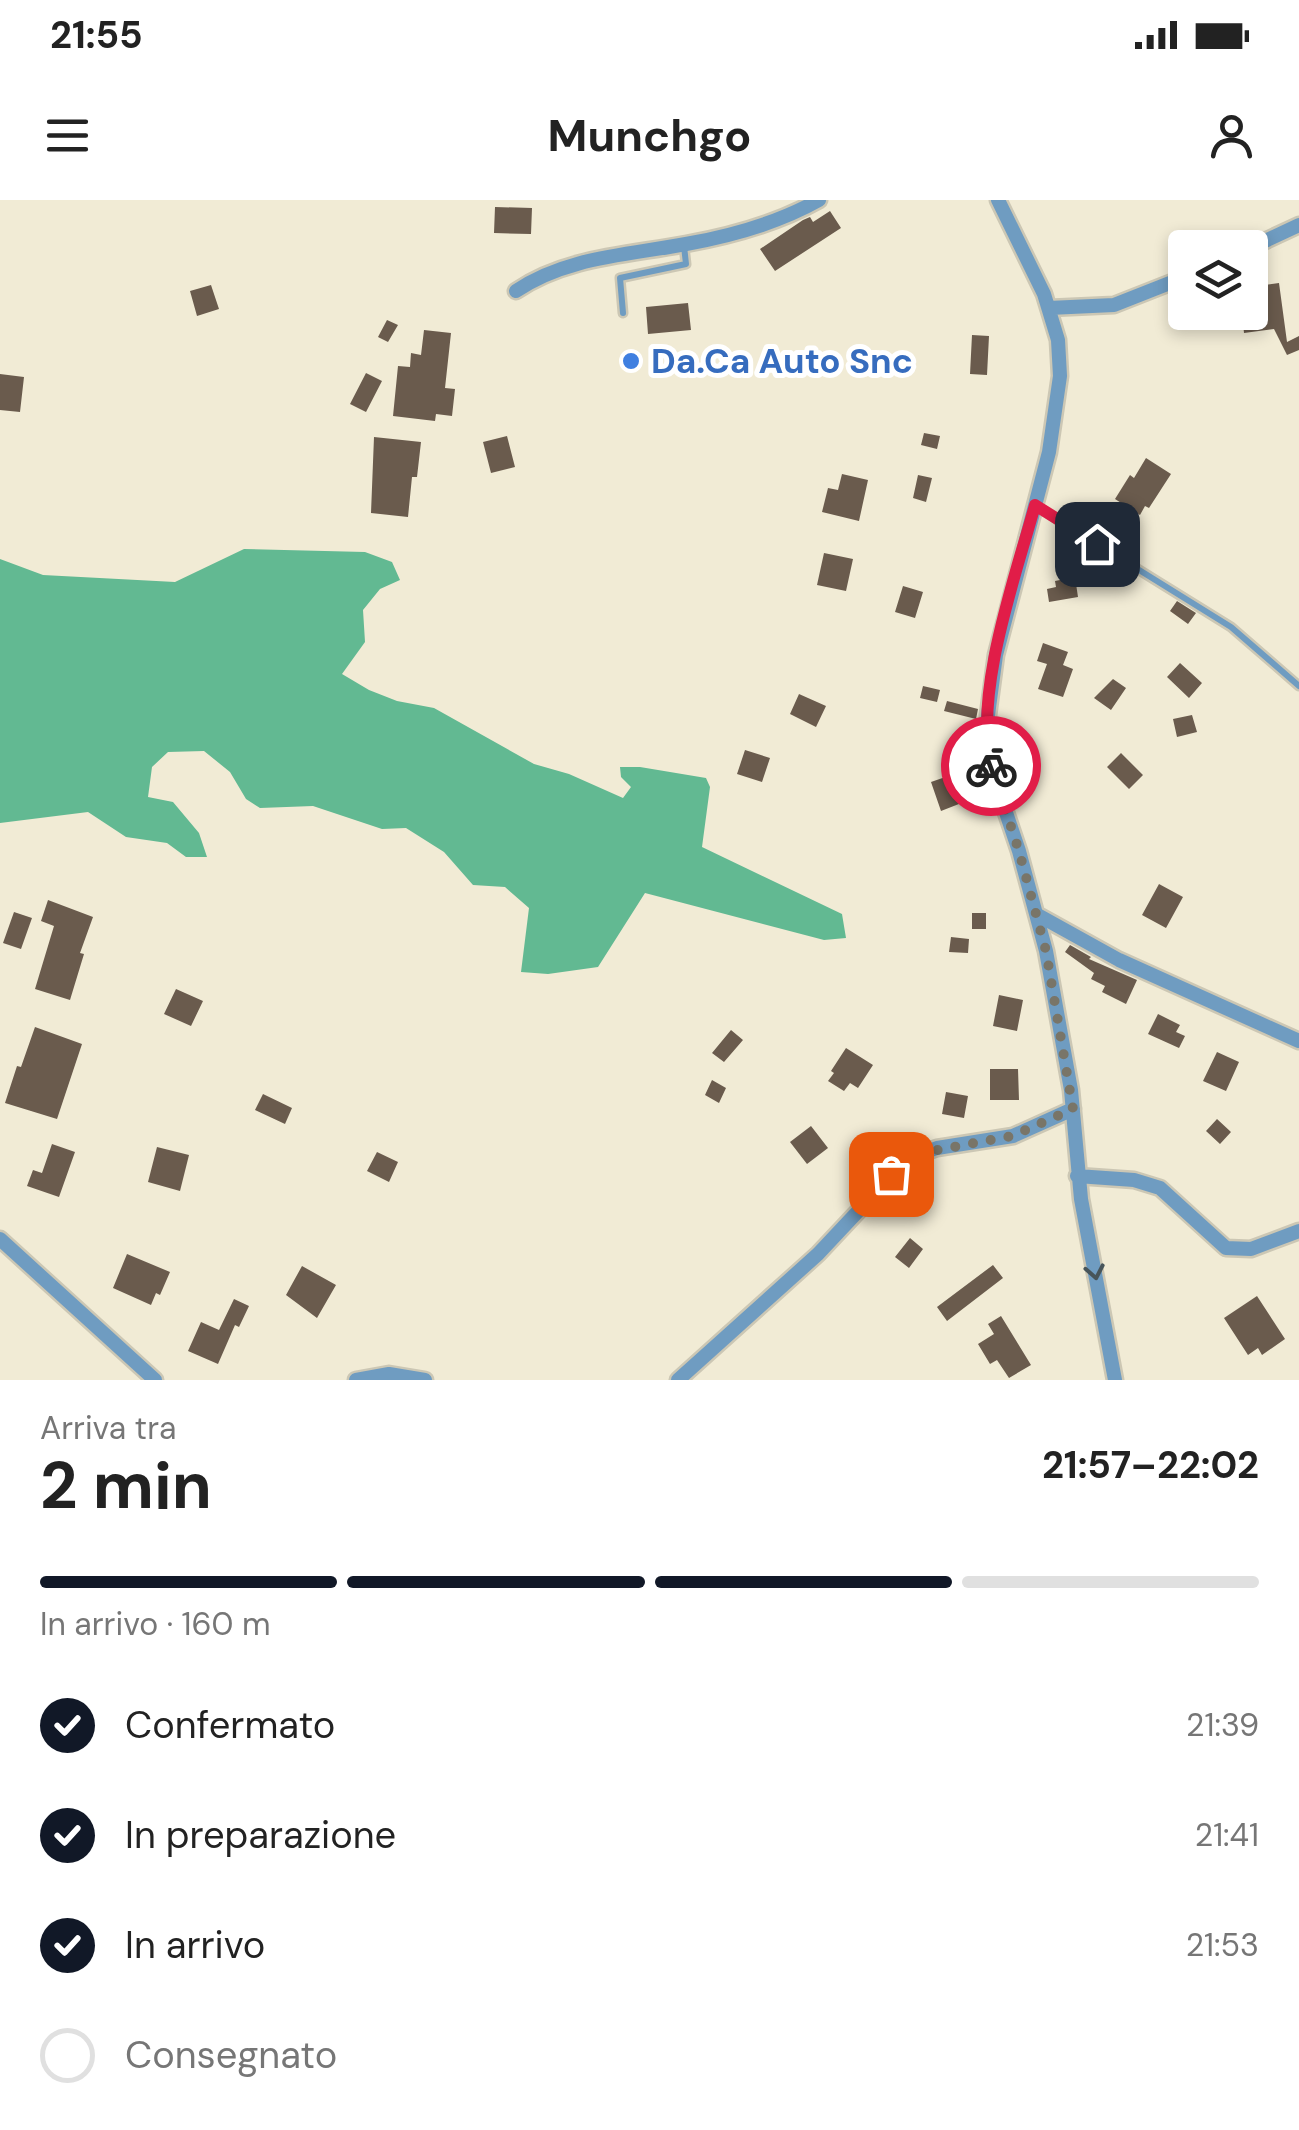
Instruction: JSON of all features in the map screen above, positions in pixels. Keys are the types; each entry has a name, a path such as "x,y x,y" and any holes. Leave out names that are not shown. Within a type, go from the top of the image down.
{"street":[{"path":"516,291 543,275 582,262 725,236 819,200"},
{"path":"998,200 1032,264 1049,308 1058,340 1060,387 1049,452 996,654 987,737 996,783 1046,951 1073,1109 1077,1176 1115,1380"},
{"path":"1268,240 1299,225"},
{"path":"1049,308 1121,303 1168,285"},
{"path":"1036,914 1120,960 1299,1040"},
{"path":"678,1380 818,1254 908,1158 937,1148 1012,1136 1073,1109"},
{"path":"1077,1176 1134,1180 1165,1191 1226,1248 1257,1248 1299,1232"},
{"path":"0,1239 155,1380"},
{"path":"356,1380 388,1374 425,1380"}],"lane":[{"path":"622,313 620,278 686,264 684,245"},
{"path":"1035,505 1237,630 1299,686"}],"green space":[{"path":"244,549 365,552 392,562 400,580 380,589 363,610 365,642 342,674 397,701 434,708 534,764 569,774 623,798 631,787 621,777 620,767 706,778 710,787 702,847 842,914 846,938 824,940 645,893 598,967 548,974 521,972 529,908 505,887 473,885 444,852 406,828 382,829 313,806 260,808 246,799 230,772 204,751 168,752 152,767 148,797 173,802 199,833 207,857 186,857 167,843 126,837 88,812 0,823 0,559 43,575 175,582"}],"building":[{"path":"495,207 532,208 531,234 494,233"},
{"path":"830,211 841,228 775,271 760,249 803,220 810,217 813,222"},
{"path":"1279,283 1287,342 1299,336 1299,350 1287,355 1274,329 1268,330 1268,284"},
{"path":"211,285 219,309 197,316 190,291"},
{"path":"688,303 691,330 648,334 646,307"},
{"path":"387,320 398,325 388,342 378,337"},
{"path":"424,330 451,333 445,388 455,389 452,416 436,414 435,421 393,416 398,366 410,367 411,353 421,355"},
{"path":"972,335 989,336 987,375 970,374"},
{"path":"366,373 382,381 366,412 350,404"},
{"path":"0,374 24,377 20,412 0,410"},
{"path":"924,433 940,436 937,449 921,445"},
{"path":"507,436 515,467 491,473 483,442"},
{"path":"374,437 421,442 408,517 371,513"},
{"path":"1146,458 1171,474 1140,515 1115,499"},
{"path":"842,474 868,480 859,521 822,512 828,488 838,490"},
{"path":"918,475 932,478 926,502 913,498"},
{"path":"824,553 853,559 846,591 817,585"},
{"path":"1075,577 1078,597 1049,602 1047,589 1056,587 1055,581"},
{"path":"903,586 923,592 915,618 895,612"},
{"path":"1177,601 1196,613 1188,624 1170,611"},
{"path":"1043,643 1068,652 1063,665 1073,669 1063,697 1038,689 1047,664 1037,661"},
{"path":"1180,663 1202,683 1189,698 1167,677"},
{"path":"1113,679 1126,688 1111,710 1094,698"},
{"path":"923,686 940,690 937,702 920,698"},
{"path":"799,694 826,706 816,727 790,714"},
{"path":"947,701 978,709 976,719 944,711"},
{"path":"1192,715 1197,732 1177,737 1173,719"},
{"path":"745,750 770,758 762,782 737,774"},
{"path":"1121,753 1143,775 1129,789 1107,767"},
{"path":"966,764 981,803 966,808 964,802 941,811 931,782 954,774 952,769"},
{"path":"1159,884 1183,897 1166,928 1142,915"},
{"path":"48,900 93,917 70,1000 35,989 54,926 41,921"},
{"path":"14,912 32,918 21,949 3,943"},
{"path":"972,913 986,913 986,929 972,929"},
{"path":"951,937 969,939 968,953 949,952"},
{"path":"1070,945 1089,959 1137,980 1126,1004 1102,992 1105,986 1091,979 1094,973 1065,952"},
{"path":"176,989 203,1001 191,1026 164,1014"},
{"path":"999,995 1023,1000 1017,1031 993,1026"},
{"path":"1158,1014 1180,1025 1176,1032 1185,1036 1179,1048 1148,1034"},
{"path":"35,1027 82,1044 57,1119 5,1103"},
{"path":"731,1030 743,1040 724,1062 712,1053"},
{"path":"846,1048 873,1065 858,1088 850,1083 844,1091 828,1081"},
{"path":"1217,1052 1239,1062 1226,1091 1203,1081"},
{"path":"990,1069 1018,1069 1019,1100 990,1100"},
{"path":"712,1080 726,1088 719,1103 705,1095"},
{"path":"946,1092 968,1096 964,1118 942,1114"},
{"path":"263,1094 292,1108 285,1124 255,1110"},
{"path":"1217,1119 1231,1132 1220,1144 1206,1131"},
{"path":"811,1126 828,1148 807,1164 790,1142"},
{"path":"52,1144 75,1152 59,1197 27,1186 33,1170 42,1173"},
{"path":"157,1147 189,1155 180,1191 148,1182"},
{"path":"377,1152 398,1162 389,1182 367,1171"},
{"path":"910,1238 923,1249 909,1268 895,1257"},
{"path":"127,1254 170,1272 151,1305 113,1288"},
{"path":"993,1265 1003,1278 947,1321 937,1307"},
{"path":"302,1266 336,1285 317,1318 286,1295"},
{"path":"1257,1296 1285,1339 1262,1355 1258,1348 1248,1355 1224,1318"},
{"path":"234,1299 249,1306 239,1327 235,1325 218,1364 188,1351 201,1322 219,1330"},
{"path":"1001,1316 1031,1365 1009,1378 997,1360 990,1364 978,1344 994,1334 988,1324"}],"way so far":[{"path":"891,1174 916,1154 1012,1136 1073,1109 1046,951 991,766"}],"place":[{"name":"Da.Ca Auto Snc","path":"631,361"}],"route":[{"path":"991,766 987,729 994,668 1035,505 1097,544"}]}
